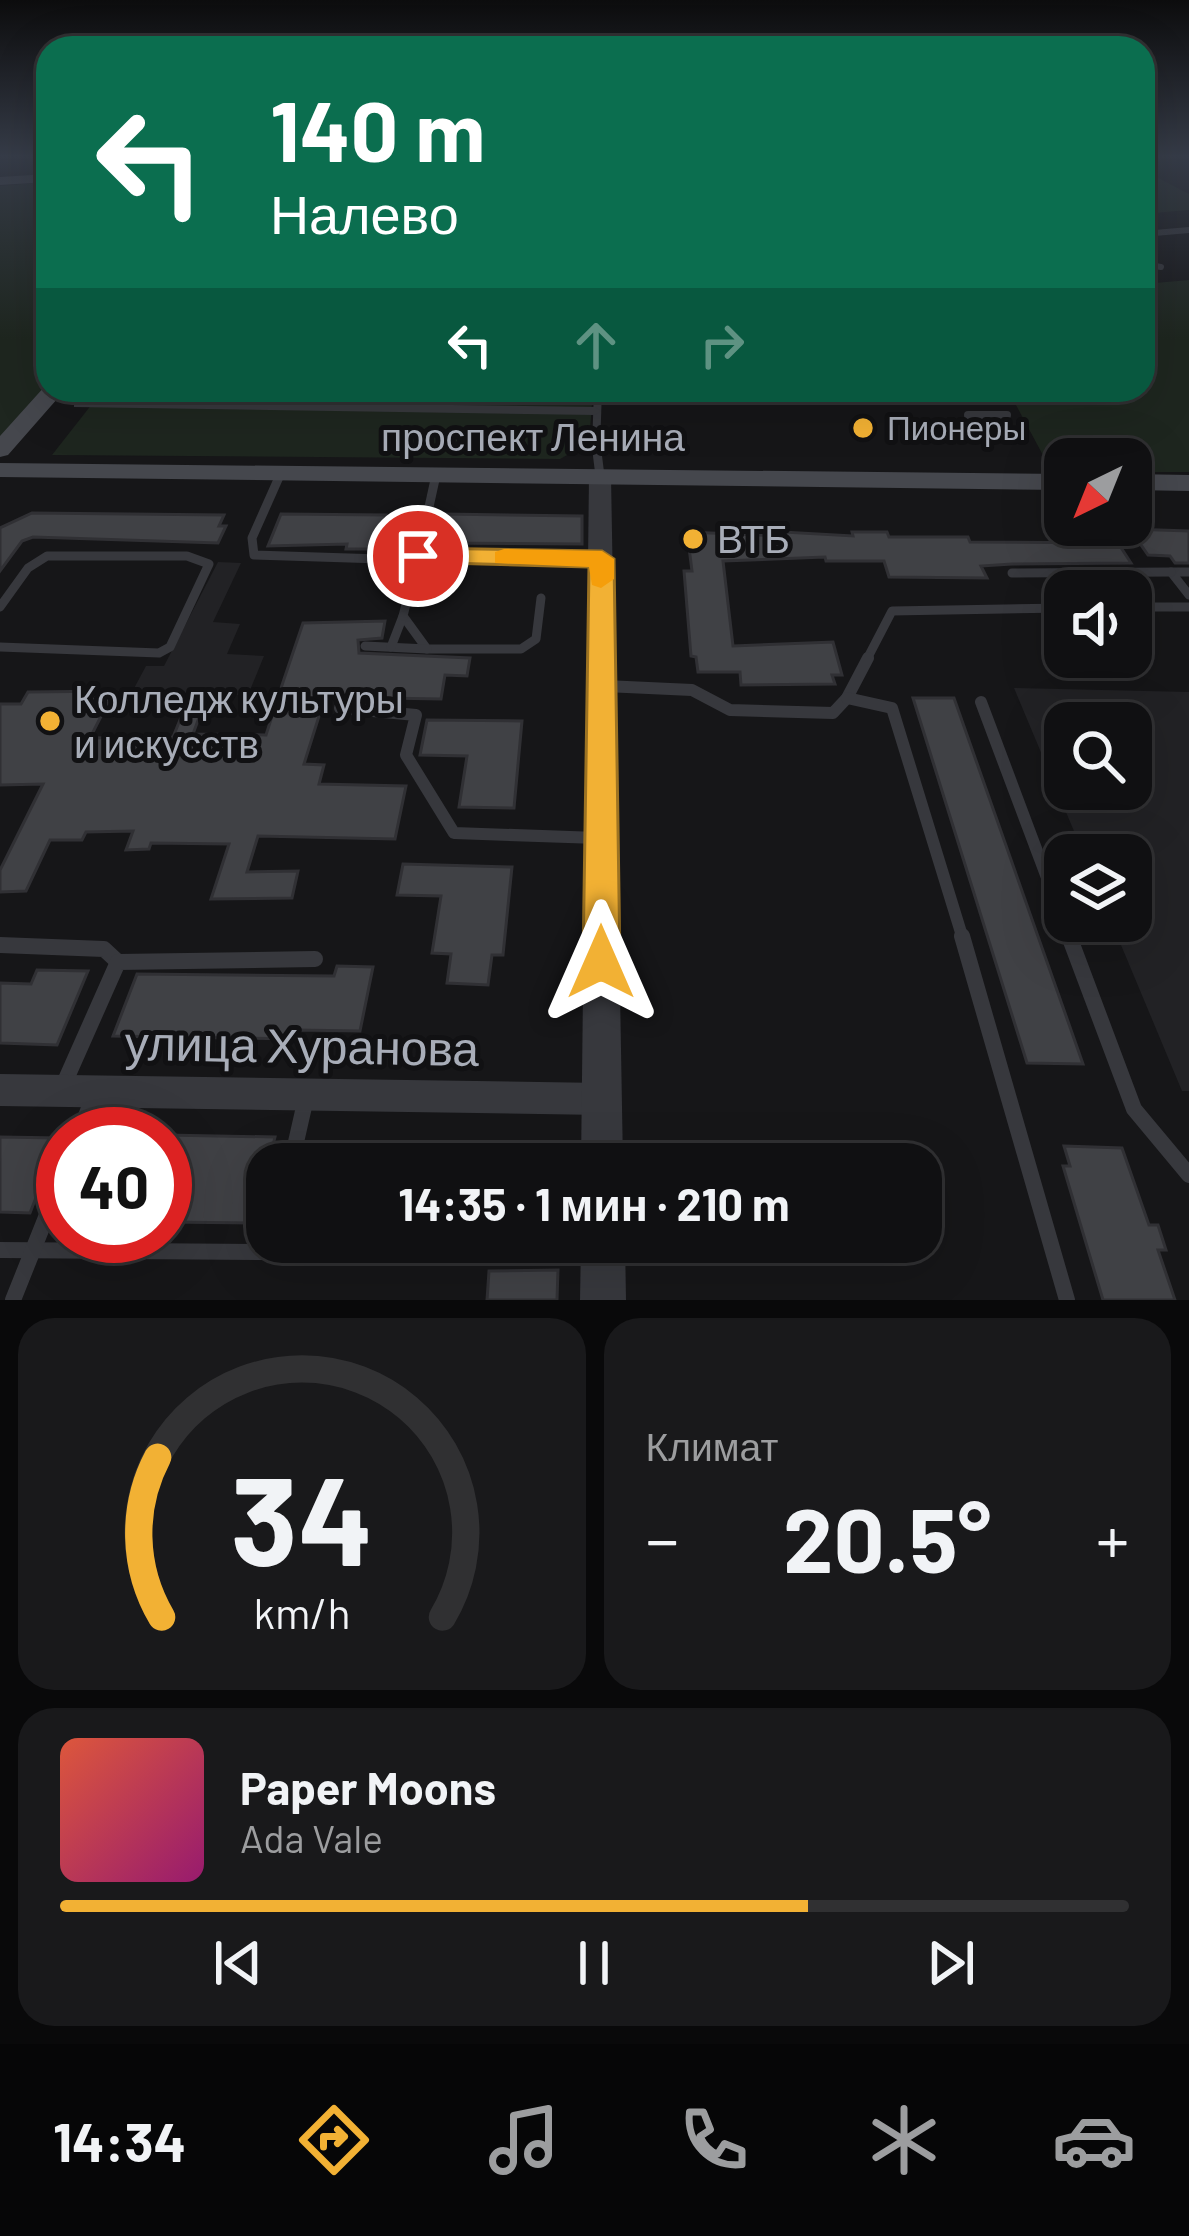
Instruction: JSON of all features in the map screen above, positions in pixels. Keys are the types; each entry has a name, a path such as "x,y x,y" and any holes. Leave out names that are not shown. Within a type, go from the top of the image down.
{"main road":[{"path":"0,451 43,402"},
{"name":"проспект Ленина","path":"0,470 1044,482"},
{"path":"1152,482 1189,483"}],"street":[{"path":"78,404 595,411"},
{"path":"600,476 602,1143"},
{"name":"улица Хуранова","path":"0,1090 602,1099"},
{"path":"602,1263 603,1300"}],"lane":[{"path":"1155,233 1189,230"},
{"path":"1155,266 1161,267"},
{"path":"596,402 600,476"},
{"path":"968,415 1007,415"},
{"path":"280,475 252,538 254,555 381,559"},
{"path":"391,647 403,616 436,475"},
{"path":"0,607 28,568 47,556 187,556 208,564 170,647 159,653 11,652 0,647"},
{"path":"418,556 602,559"},
{"path":"1171,572 1189,595"},
{"path":"1012,574 1189,572"},
{"path":"365,646 521,649 536,639 542,598"},
{"path":"1152,607 1189,607"},
{"path":"600,686 692,690 730,710 832,713 847,698 892,610 1044,608"},
{"path":"403,616 428,649"},
{"path":"847,698 892,708 1016,1107 1067,1300"},
{"path":"981,702 1134,1108 1189,1175"},
{"path":"340,708 416,715 406,755 454,833 601,838"},
{"path":"0,945 104,949 118,962 315,959"},
{"path":"61,1090 118,962"},
{"path":"90,1107 96,1091"},
{"path":"296,1143 307,1095"},
{"path":"13,1300 36,1242"},
{"path":"0,1250 246,1252"}],"shaded area":[{"path":"0,218 36,218 36,400 0,440"},
{"path":"1189,280 1189,472 1152,472 1152,438 1044,438 1044,457 1014,402 1155,402 1155,283"},
{"path":"94,402 592,402 589,443 560,459 52,455"},
{"path":"218,562 241,563 213,622 240,624 227,654 264,656 248,695 174,693 166,708 124,707 146,666 164,666"},
{"path":"1014,688 1189,692 1189,1091 1182,1091 1120,942 1152,942 1152,834 1075,834 1065,810 1152,810 1152,702 1044,702 1044,760"}],"building":[{"path":"32,513 224,515 219,526 226,526 218,543 33,537 22,541 0,571 0,528"},
{"path":"281,514 386,515 377,549 346,549 347,544 268,546"},
{"path":"442,514 582,516 582,544 436,543"},
{"path":"1152,530 1189,531 1189,563 1148,555 1142,546 1152,546"},
{"path":"687,532 853,536 852,532 887,532 889,537 968,537 970,542 1120,546 1131,563 981,566 987,578 889,577 884,561 826,561 825,557 723,561 733,646 833,642 842,675 832,675 835,684 741,685 740,672 698,672 696,657 691,656 684,571 692,571"},
{"path":"385,621 382,638 358,640 359,653 470,658 467,676 445,675 441,699 325,697 304,764 324,765 319,784 406,786 395,839 258,836 247,872 298,871 292,898 211,899 229,844 151,843 149,849 126,850 133,831 86,832 82,840 50,840 26,891 0,892 0,870 43,784 0,785 0,704 21,704 28,692 114,691 90,738 173,737 182,715 200,715 193,734 266,735 273,713 286,713 286,691 280,691 303,623"},
{"path":"913,698 954,698 1083,1064 1027,1063"},
{"path":"427,720 522,721 514,808 459,807 467,756 420,755"},
{"path":"403,864 512,867 503,955 492,955 488,985 447,983 451,954 432,953 441,896 397,895"},
{"path":"337,966 373,967 360,1031 296,1030 293,1039 113,1036 137,974 334,976"},
{"path":"37,970 88,971 57,1045 0,1043 0,983 31,984"},
{"path":"192,1135 275,1137 274,1143 246,1143 246,1223 192,1222"},
{"path":"0,1137 36,1138 36,1197 30,1213 0,1212"},
{"path":"1064,1146 1122,1148 1149,1225 1158,1225 1166,1250 1158,1250 1175,1300 1103,1300 1063,1166 1070,1166"},
{"path":"558,1270 557,1300 487,1300 489,1271"}],"slow traffic":[{"path":"504,558 602,559 601,579"}],"place":[{"name":"Пионеры","path":"863,428"},
{"name":"ВТБ","path":"693,539"},
{"name":"Колледж культуры и искусств","path":"50,721"}],"route":[{"path":"418,556 602,559 601,962"}]}
